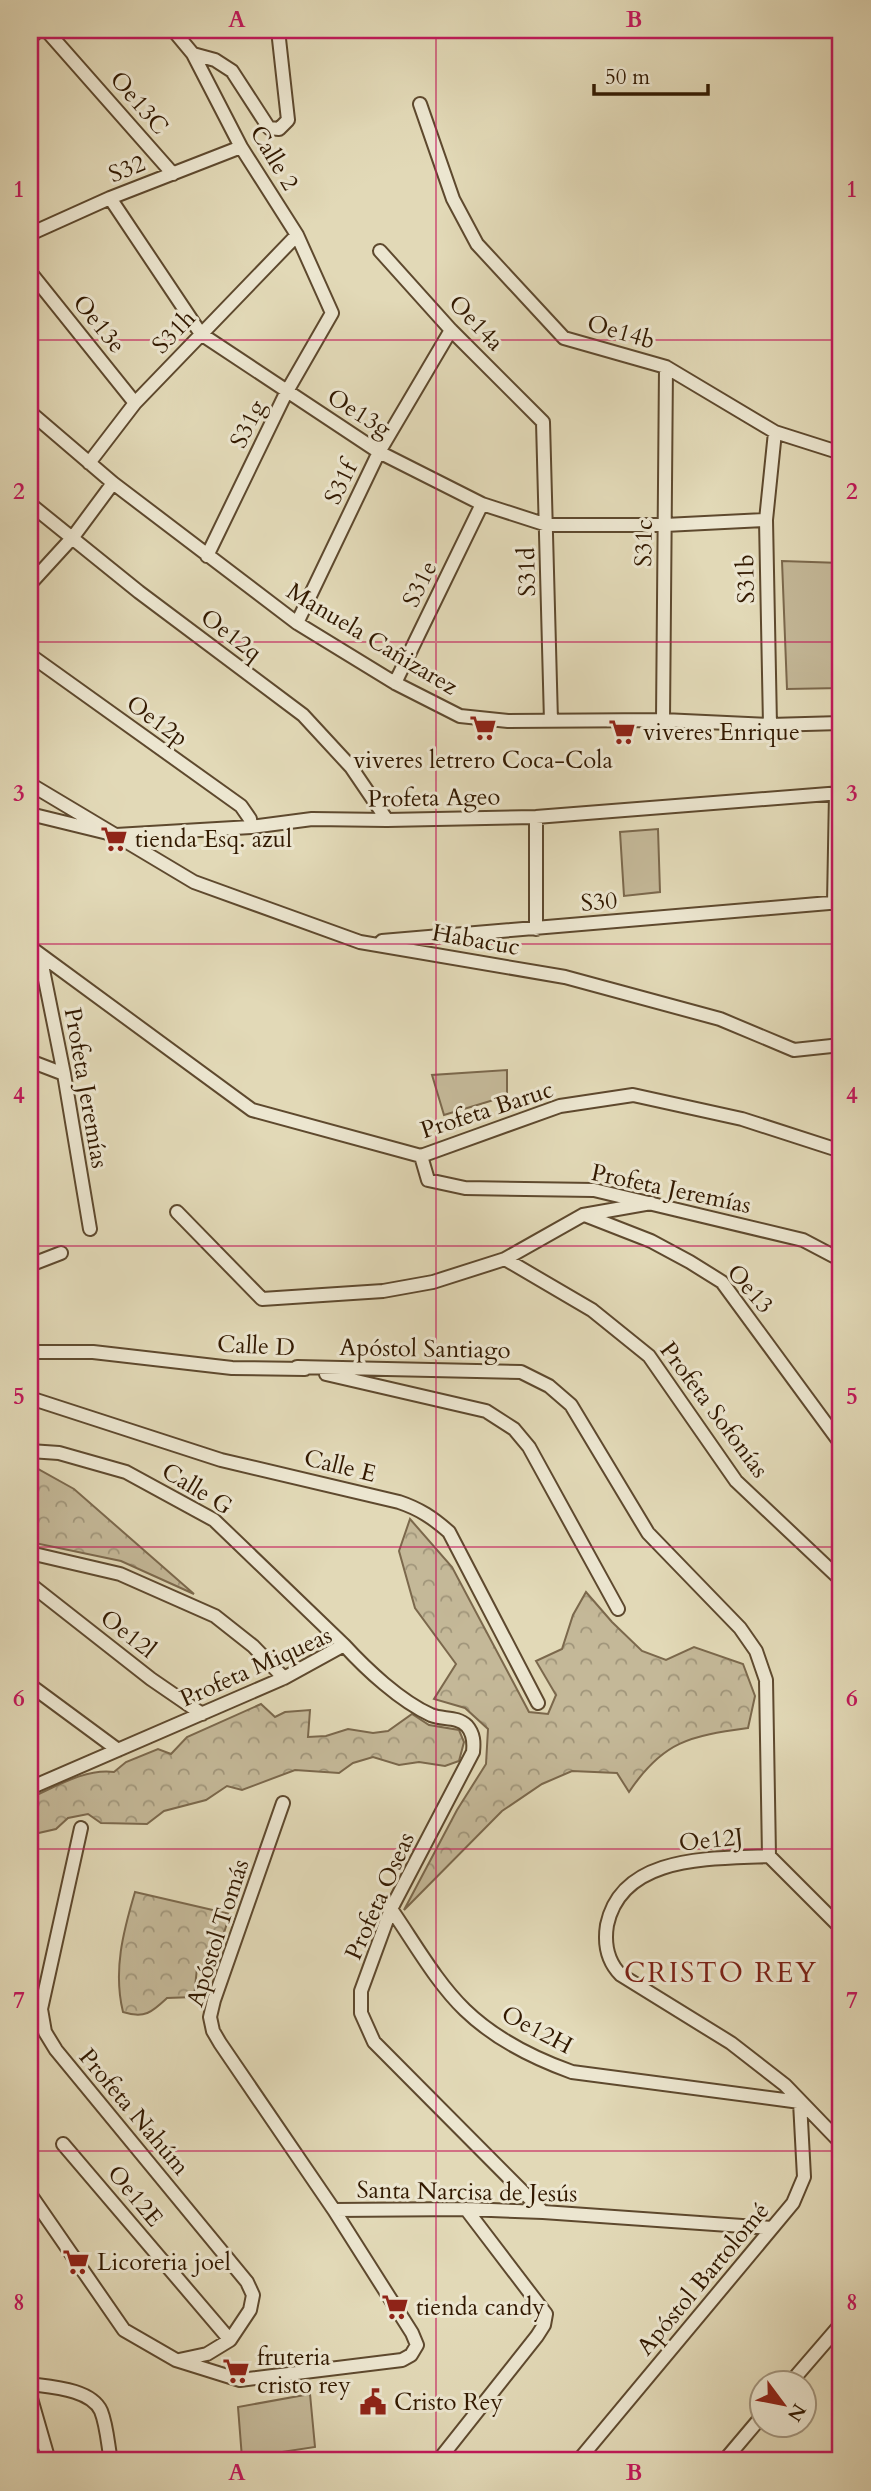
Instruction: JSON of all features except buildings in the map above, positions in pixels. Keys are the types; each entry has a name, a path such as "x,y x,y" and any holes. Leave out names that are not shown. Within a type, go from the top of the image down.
{"street":[{"path":"30,38 39,30"},
{"name":"Oe13C","path":"46,30 173,174"},
{"name":"Calle 2","path":"173,30 193,54 241,148 297,235 332,313"},
{"path":"193,54 215,60 232,71 269,128 279,129 288,120 278,30"},
{"name":"Oe14b","path":"420,104 453,200 477,244 564,338 666,367 775,432 841,453"},
{"name":"S32","path":"32,229 241,148"},
{"name":"Oe13g","path":"110,198 201,334 286,393 379,452 482,504 547,525 665,525 766,520"},
{"name":"S31h","path":"89,463 135,403 297,235"},
{"name":"Oe14a","path":"380,251 451,330 543,422"},
{"name":"Oe13e","path":"30,272 135,403"},
{"name":"S31g","path":"207,556 286,393 332,313"},
{"name":"S31f","path":"297,623 379,452 451,330"},
{"name":"S31c","path":"663,720 666,367"},
{"name":"Manuela Cañizarez","path":"30,412 113,483 297,623 395,683 460,716 508,722 663,720 770,725 841,723"},
{"name":"S31d","path":"543,422 551,721"},
{"name":"S31b","path":"770,725 766,520 775,432"},
{"path":"30,584 73,537 113,483"},
{"name":"Oe12q","path":"30,504 139,592 303,715 351,767 387,820"},
{"name":"S31e","path":"395,683 482,504"},
{"name":"Oe12p","path":"30,655 241,806 250,819 251,827"},
{"name":"Habacuc","path":"30,784 194,883 360,942 565,977 720,1019 794,1050 841,1045"},
{"path":"838,903 839,793"},
{"name":"Profeta Ageo","path":"30,814 116,835 251,827 312,819 537,817 839,793"},
{"path":"536,929 537,817"},
{"name":"S30","path":"360,942 838,903"},
{"name":"Profeta Jeremías","path":"35,951 64,1074 90,1229"},
{"name":"Profeta Baruc","path":"35,951 252,1110 421,1156 560,1106 633,1095 742,1119 841,1151"},
{"path":"30,1061 64,1074"},
{"name":"Profeta Jeremías","path":"421,1156 428,1180 465,1188 594,1190 803,1240 841,1260"},
{"path":"177,1212 262,1299 383,1291 433,1282 505,1259 583,1215 651,1203"},
{"name":"Oe13","path":"583,1215 651,1241 722,1282 841,1444"},
{"path":"30,1265 61,1253"},
{"name":"Profeta Sofonías","path":"505,1259 592,1310 649,1356 736,1481 841,1580"},
{"name":"Calle D","path":"30,1352 93,1352 232,1368 298,1367 486,1411 514,1429 529,1447 618,1609"},
{"name":"Apóstol Santiago","path":"298,1367 521,1372 550,1385 572,1405 648,1533 740,1628 756,1651 766,1680 769,1856"},
{"name":"Calle E","path":"30,1398 221,1460 417,1508 449,1532 538,1703"},
{"name":"Calle G","path":"30,1451 59,1453 126,1472 214,1520 344,1645"},
{"path":"30,1553 120,1574 215,1616 253,1646 284,1678"},
{"name":"Oe12l","path":"30,1584 151,1679 202,1714"},
{"name":"Profeta Miqueas","path":"30,1788 284,1678 344,1645 370,1673 417,1706 430,1714 460,1721 472,1734 474,1743"},
{"path":"30,1685 118,1750"},
{"name":"Profeta Oseas","path":"474,1743 470,1760 391,1909 361,1991 361,2013 374,2042 543,2212"},
{"name":"Apóstol Tomás","path":"283,1803 210,2017 213,2031 237,2070 334,2210"},
{"name":"Profeta Nahúm","path":"81,1828 41,2009 45,2032 56,2050 247,2281 253,2295 250,2310 230,2340 207,2354 176,2360"},
{"name":"Oe12J","path":"841,1928 769,1856 679,1862 640,1877 611,1909 606,1930 608,1955 613,1967 631,1983 732,2043 785,2085 841,2143"},
{"name":"Oe12H","path":"391,1909 463,2008 510,2044 543,2062 572,2073 800,2102"},
{"name":"Apóstol Bartolomé","path":"578,2461 793,2203 804,2177 800,2102"},
{"name":"Oe12E","path":"63,2144 230,2340"},
{"name":"Santa Narcisa de Jesús","path":"30,2194 124,2330 176,2360 240,2380 402,2360 411,2355 417,2345 334,2210"},
{"path":"422,2461 440,2460 537,2336 544,2325 546,2314 466,2209"},
{"name":"Santa Narcisa de Jesús","path":"334,2210 466,2209 543,2212 772,2228"},
{"path":"803,2368 841,2324"},
{"path":"30,2384 61,2389 83,2396 94,2403 101,2411 111,2461"},
{"path":"30,2395 49,2461"},
{"path":"724,2461 748,2433"}],"green space":[{"path":"782,561 841,563 841,688 787,689"},
{"path":"658,829 660,892 624,896 620,832"},
{"path":"507,1070 507,1096 444,1115 432,1075"},
{"path":"30,1467 74,1489 194,1594 121,1561 30,1542"},
{"path":"410,1519 452,1567 529,1712 548,1714 556,1695 536,1661 562,1649 573,1615 586,1592 642,1651 666,1660 694,1647 743,1664 755,1696 748,1728 694,1738 666,1751 641,1775 629,1792 617,1773 572,1771 542,1784 502,1811 404,1910 457,1810 486,1764 488,1729 465,1708 434,1699 456,1664 415,1608 399,1551"},
{"path":"261,1704 275,1717 285,1712 310,1710 308,1737 326,1736 348,1729 373,1733 388,1731 412,1714 429,1725 459,1730 464,1742 459,1761 445,1766 419,1762 399,1765 373,1757 353,1763 339,1773 295,1770 242,1790 227,1786 206,1800 164,1811 147,1824 101,1823 88,1814 68,1818 56,1829 30,1835 30,1798 82,1776 114,1772 126,1762 158,1749 171,1754 187,1737"},
{"path":"135,1892 230,1914 214,1964 197,1968 194,1997 167,1998 152,2010 137,2015 123,2012 119,1982 123,1937"},
{"path":"310,2394 315,2447 242,2458 238,2407"}],"place":[{"name":"viveres letrero Coca-Cola","path":"483,728"},
{"name":"viveres Enrique","path":"622,732"},
{"name":"tienda Esq. azul","path":"114,839"},
{"name":"Licoreria joel","path":"76,2262"},
{"name":"tienda candy","path":"395,2307"},
{"name":"fruteria cristo rey","path":"236,2371"},
{"name":"Cristo Rey","path":"373,2402"}],"district":[{"name":"CRISTO REY","path":"721,1973"}]}
